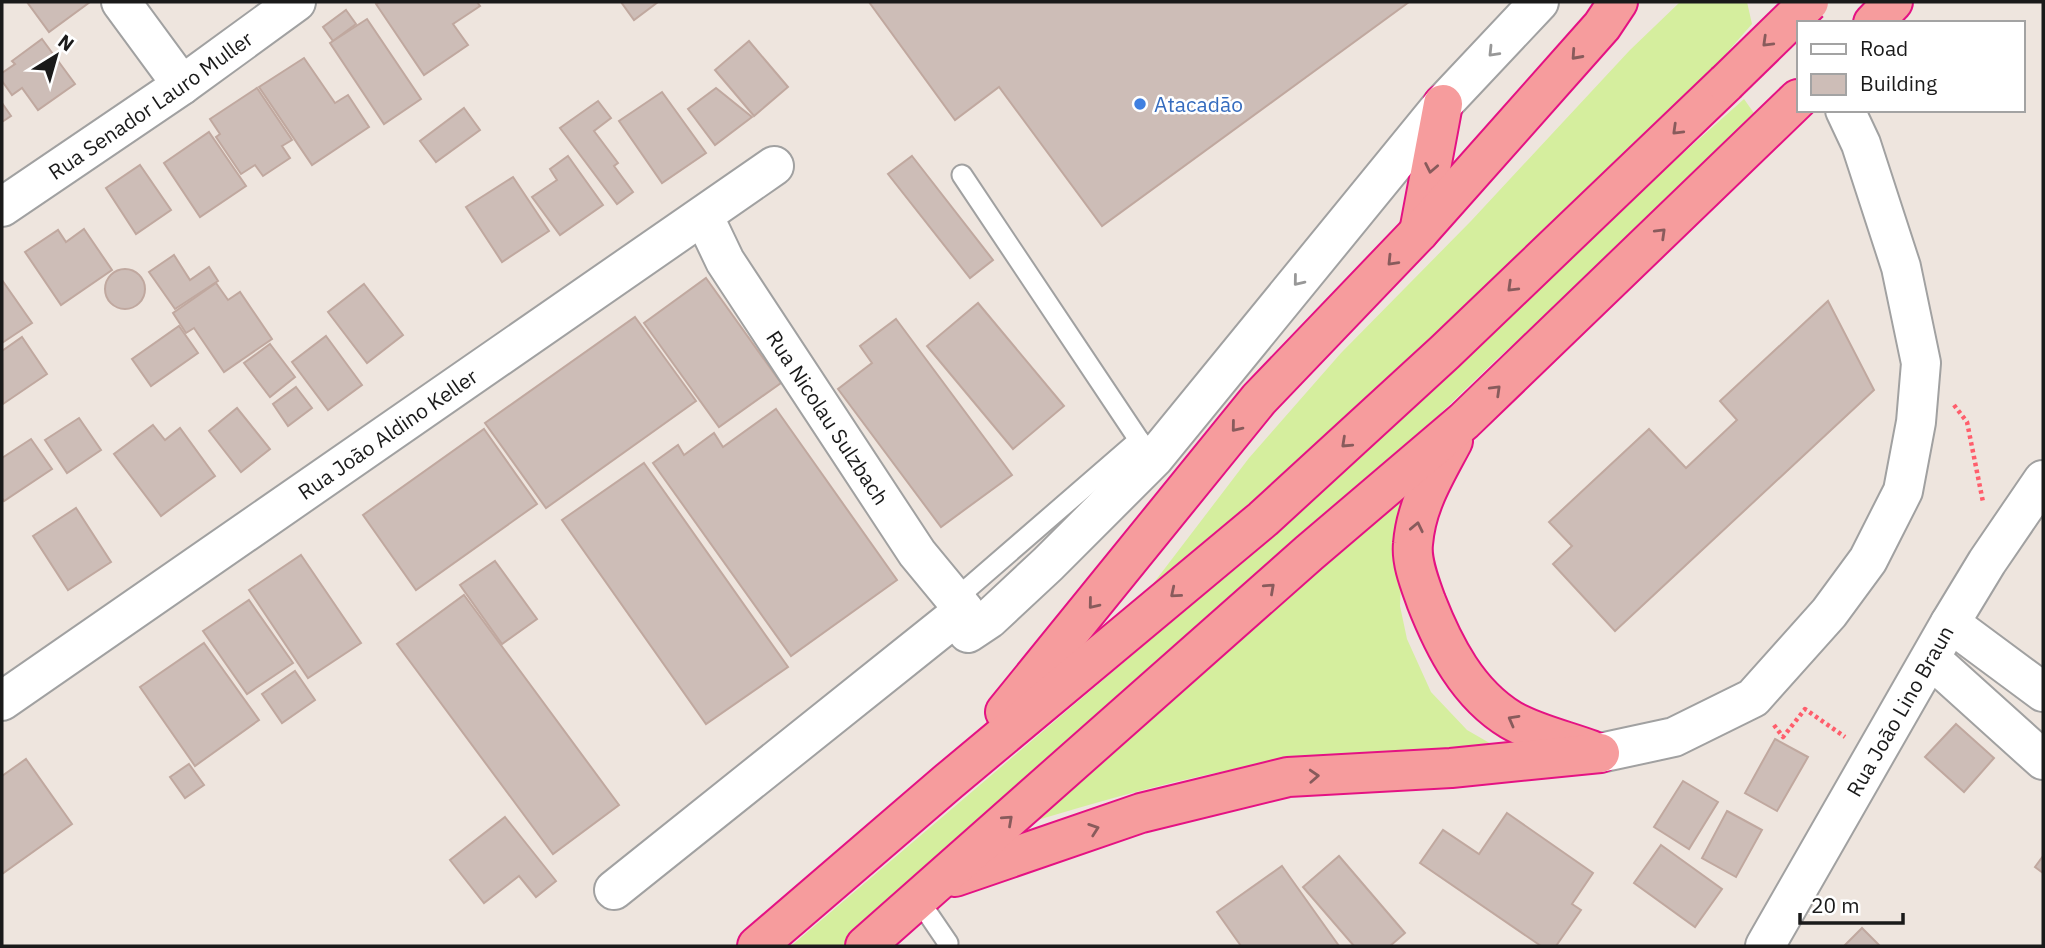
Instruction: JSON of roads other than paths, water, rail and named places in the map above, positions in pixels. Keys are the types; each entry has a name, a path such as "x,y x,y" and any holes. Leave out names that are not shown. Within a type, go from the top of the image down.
{"highway":[{"path":"949,780 1259,398 1419,232 1602,26 1618,2"},
{"path":"757,946 949,780 1264,519 1444,352 1809,2"},
{"path":"1875,21 1893,2"},
{"path":"865,946 1309,553 1464,421 1797,100"},
{"path":"1419,232 1443,104"},
{"path":"1464,421 1423,497 1413,546 1419,582 1433,618 1447,650 1486,702 1513,721 1600,753"},
{"path":"928,892 1142,813 1288,777 1451,768 1600,753"}],"street":[{"path":"121,2 183,85"},
{"name":"Rua Senador Lauro Muller","path":"2,207 183,85 296,2"},
{"path":"1796,2 1804,21"},
{"path":"614,890 973,606 1048,564 1528,6"},
{"path":"1600,753 1674,737 1753,698 1829,613 1868,560 1903,491 1916,422 1921,363 1901,267 1860,144 1846,112"},
{"name":"Rua João Aldino Keller","path":"2,701 775,166"},
{"name":"Rua Nicolau Sulzbach","path":"704,217 725,261 917,553 973,606"},
{"name":"Rua João Lino Braun","path":"1765,946 1950,623 1987,562 2043,480"},
{"path":"1950,623 2043,692"},
{"path":"1931,659 2043,760"}],"lane":[{"path":"962,175 1146,449"},
{"path":"928,892 947,946"}],"place":[{"name":"Atacadão","path":"1140,104"}]}
